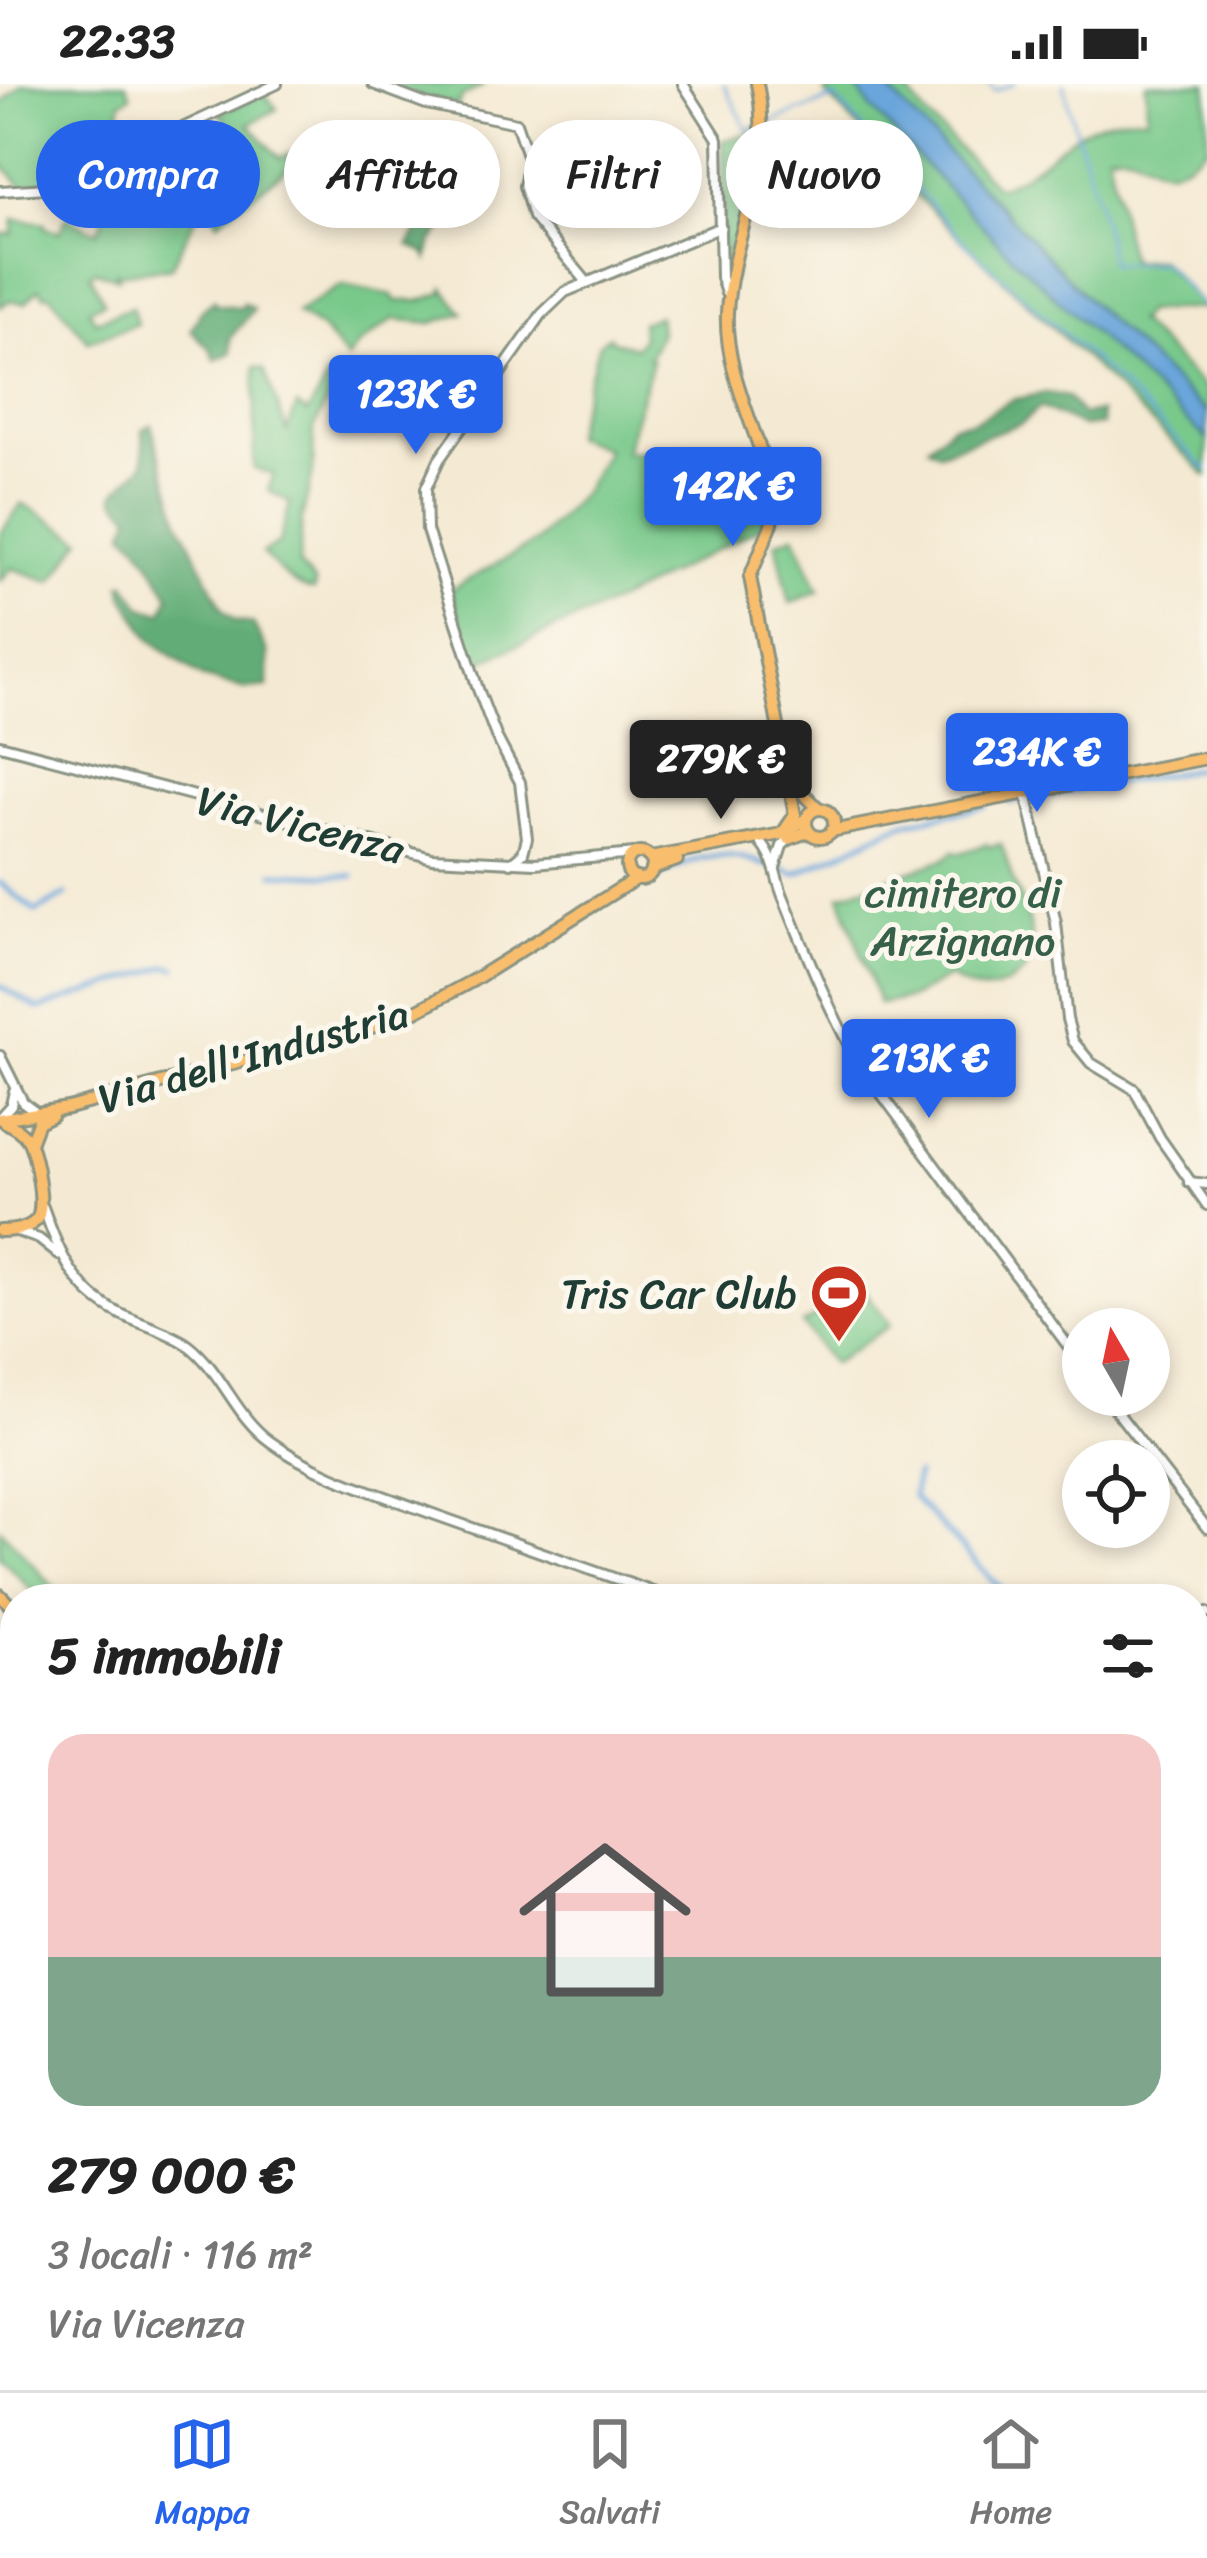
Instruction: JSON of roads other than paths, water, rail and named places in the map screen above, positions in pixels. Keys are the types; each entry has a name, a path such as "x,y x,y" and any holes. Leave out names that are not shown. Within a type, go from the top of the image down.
{"main road":[{"path":"757,84 762,150 725,278 730,350 775,502 772,524 750,577 796,815 786,836"},
{"name":"Via Vicenza","path":"811,818 859,824 1207,758"},
{"path":"790,779 811,818"},
{"name":"Via Vicenza","path":"811,818 820,836 832,824"},
{"name":"Via Vicenza","path":"634,854 651,864 762,844 786,836 811,818"},
{"name":"Via Vicenza","path":"651,864 786,836"},
{"path":"630,873 628,860 634,854"},
{"name":"Via Vicenza","path":"630,873 646,877 651,864"},
{"name":"Via dell'Industria","path":"0,1119 68,1108 401,1019 472,981 622,885 630,873"},
{"name":"Via dell'Industria","path":"30,1143 38,1122 68,1108"},
{"path":"0,1119 30,1143 43,1206 37,1219 15,1231 0,1231"}],"street":[{"path":"0,191 48,188 112,149 160,138 278,84"},
{"path":"373,84 426,104 516,123 529,161 524,186 533,217 586,281"},
{"path":"683,84 716,135 725,278"},
{"path":"528,860 520,782 478,689 427,530 426,488 439,460 542,314 565,292 721,227"},
{"name":"Via Vicenza","path":"0,745 406,852 511,863 634,854"},
{"path":"1025,793 1056,922 1070,1034 1085,1058 1123,1079 1138,1095 1205,1202"},
{"path":"774,875 786,836"},
{"path":"527,838 528,860"},
{"path":"762,844 829,1010 858,1062 1062,1338"},
{"name":"Via Vicenza","path":"607,859 630,873"},
{"path":"0,1055 26,1107 42,1113"},
{"path":"0,1119 11,1105 13,1083"},
{"path":"1188,1181 1207,1185 1205,1202"},
{"path":"43,1206 59,1255"},
{"path":"15,1231 39,1239 59,1255 89,1294 116,1312 178,1338 199,1354 216,1370 246,1418 291,1456 365,1489 631,1584"},
{"path":"1120,1416 1207,1528"}],"water":[{"path":"854,84 883,84 917,120 882,120"},
{"path":"923,126 1100,312 1207,413 1207,439 1004,249 923,163"}],"waterway":[{"path":"724,84 742,120"},
{"path":"990,84 994,91 1014,84"},
{"path":"1064,84 1102,218 1110,264 1163,262 1207,312"},
{"path":"776,120 835,98 855,120"},
{"path":"923,196 965,243 1207,470"},
{"path":"1010,802 1207,767"},
{"path":"660,875 714,856 796,874 903,823 985,806"},
{"path":"274,873 353,876"},
{"path":"0,883 36,912 66,895"},
{"path":"0,986 39,1009 168,966 176,968"},
{"path":"916,1475 913,1497 997,1584"}],"place":[{"name":"Tris Car Club","path":"839,1344"}],"park label":[{"name":"cimitero di Arzignano","path":"963,916"}]}
